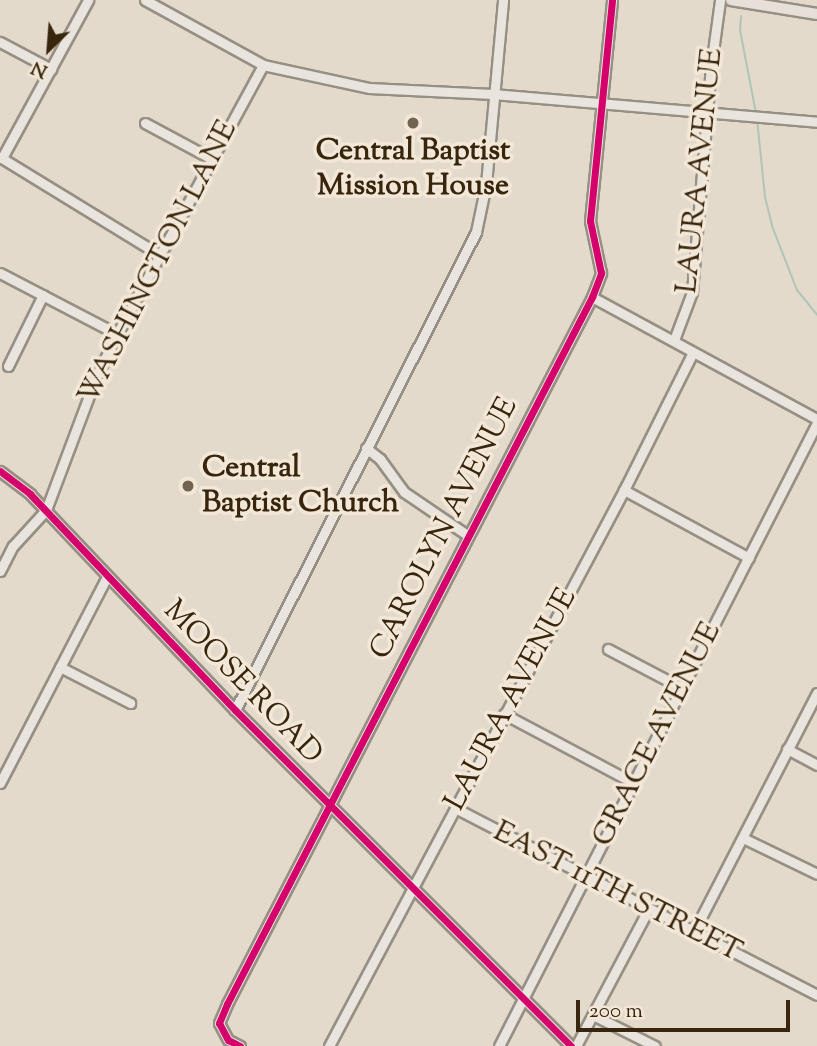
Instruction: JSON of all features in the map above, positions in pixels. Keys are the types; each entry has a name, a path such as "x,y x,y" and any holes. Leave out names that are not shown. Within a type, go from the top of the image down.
{"main road":[{"path":"731,0 817,14"}],"street":[{"path":"88,0 1,158 158,254"},
{"path":"145,0 263,65 369,88 493,94 817,122"},
{"path":"235,710 476,232 486,184 503,0"},
{"name":"CAROLYN AVENUE","path":"240,1046 228,1040 219,1023 328,804 592,297 601,273 590,221 612,0"},
{"name":"LAURA AVENUE","path":"674,340 692,292 707,112 720,0"},
{"path":"0,42 51,69"},
{"name":"WASHINGTON LANE","path":"0,571 13,546 46,510 96,377 158,254 263,65"},
{"path":"145,123 210,158"},
{"path":"0,273 117,334"},
{"path":"8,366 43,295"},
{"path":"592,297 817,421"},
{"name":"LAURA AVENUE","path":"329,1046 624,490 693,352"},
{"name":"GRACE AVENUE","path":"499,1046 817,421"},
{"path":"366,448 380,459 404,492 467,535"},
{"name":"MOOSE ROAD","path":"0,471 46,510 235,710 573,1046"},
{"path":"624,490 749,558"},
{"path":"0,783 107,576"},
{"path":"608,649 682,688"},
{"path":"61,667 130,703"},
{"path":"693,933 817,693"},
{"path":"504,714 634,783"},
{"path":"788,749 817,765"},
{"name":"EAST 11TH STREET","path":"455,808 648,911 817,995"},
{"path":"743,838 817,874"},
{"path":"573,1046 593,1015 648,911"},
{"path":"593,1015 655,1046"}],"waterway":[{"path":"741,16 740,30 756,113"},
{"path":"757,119 765,197 772,226 797,290 817,315"}],"cycle path":[{"path":"240,1046 228,1040 219,1023 227,1004 592,297 601,273 590,221 612,0"},
{"path":"0,471 30,494 235,710 571,1046"}],"place":[{"name":"Central Baptist Mission House","path":"413,123"},
{"name":"Central Baptist Church","path":"188,486"}]}
